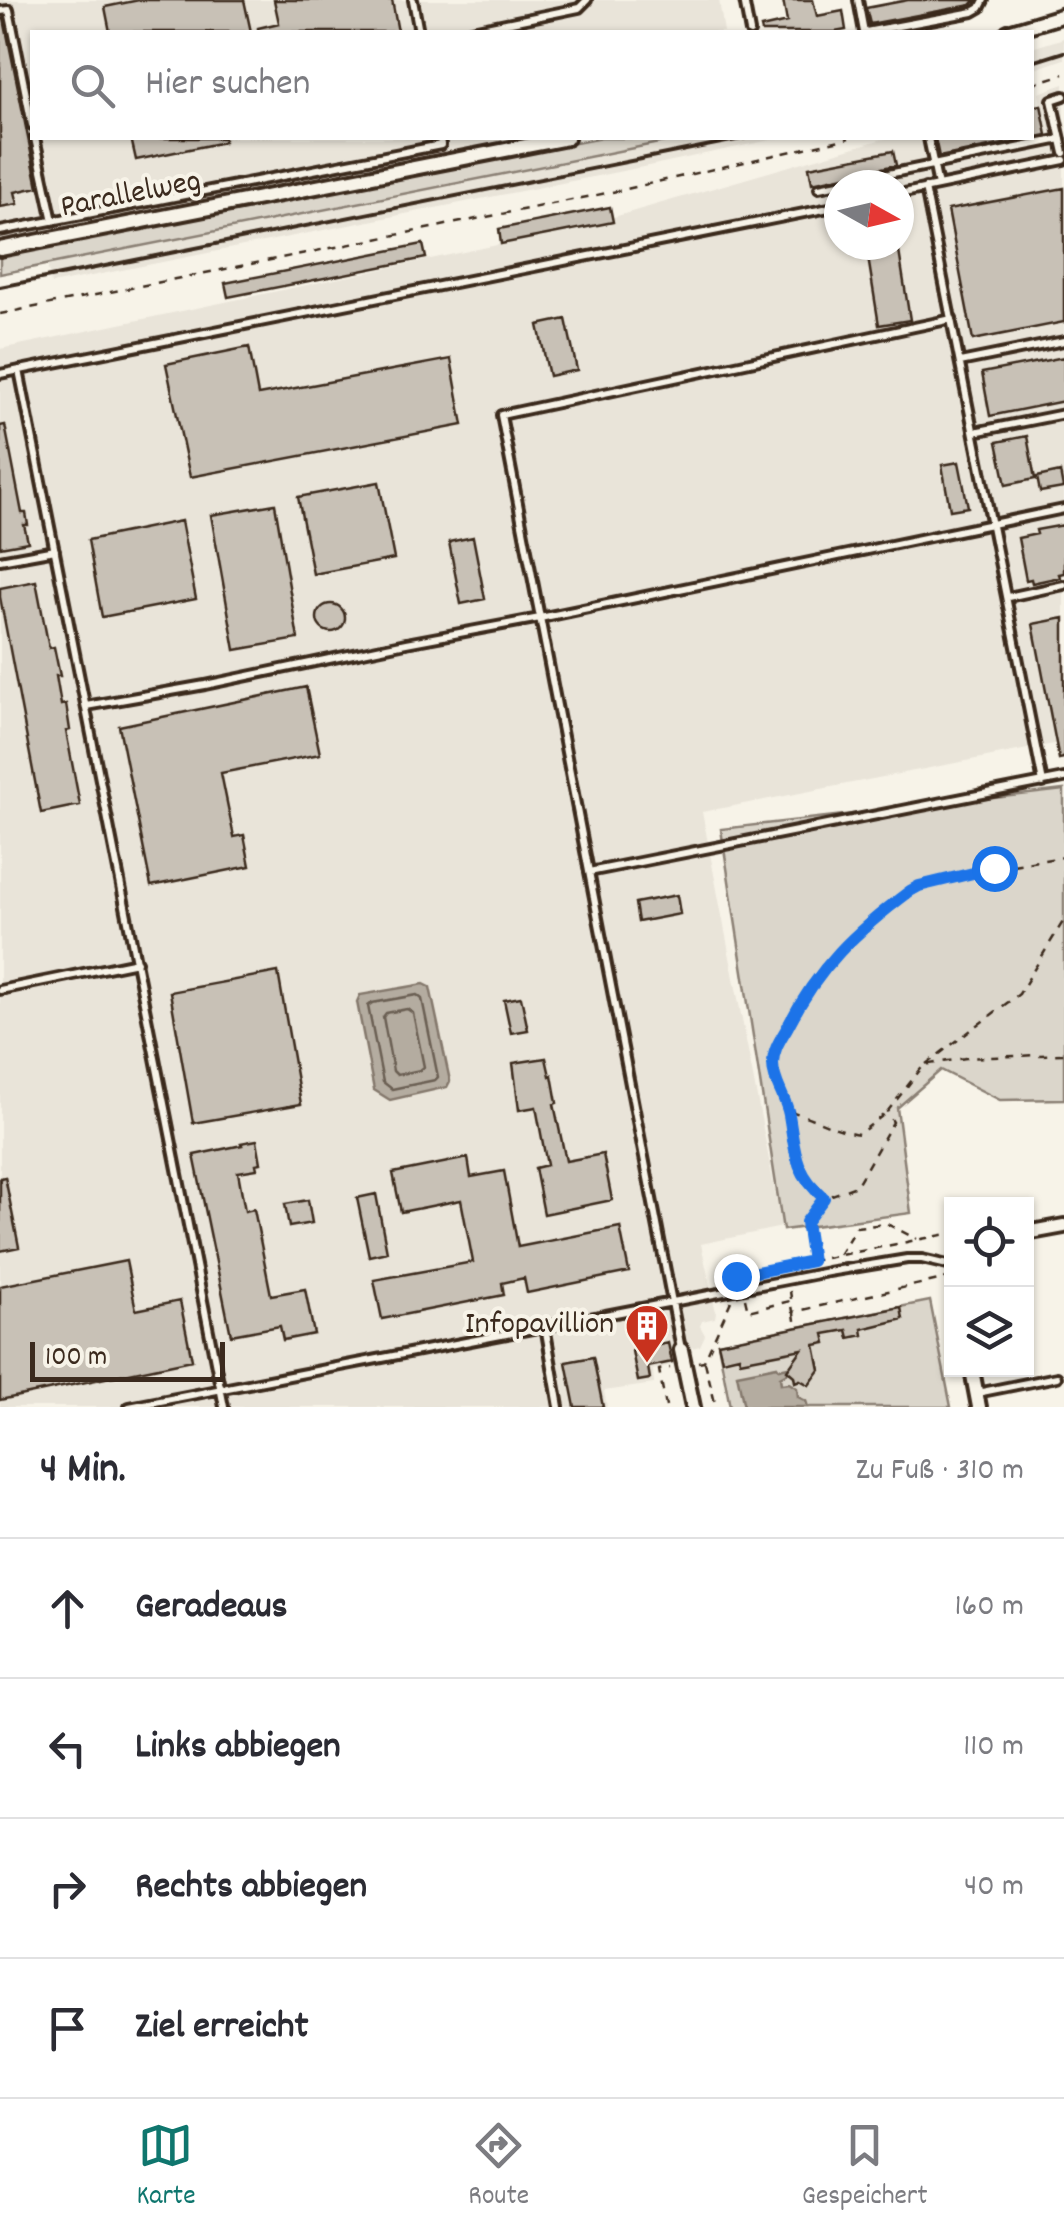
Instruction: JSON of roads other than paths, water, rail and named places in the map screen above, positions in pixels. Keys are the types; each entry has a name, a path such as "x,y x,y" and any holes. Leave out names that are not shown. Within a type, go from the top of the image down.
{"street":[{"path":"1015,30 1064,15"},
{"name":"Parallelweg","path":"0,250 557,140"},
{"path":"1034,1232 1064,1226"},
{"path":"681,1350 693,1407"}],"lane":[{"path":"0,0 1,11 9,10 30,114"},
{"path":"413,0 419,30"},
{"path":"472,30 579,8 587,0"},
{"path":"744,0 750,30"},
{"path":"858,0 865,30"},
{"path":"876,30 973,12 984,0"},
{"path":"1064,96 1052,100 1064,152"},
{"path":"819,188 1061,139"},
{"path":"35,140 52,221"},
{"path":"0,231 441,145 440,140"},
{"path":"928,140 938,186"},
{"path":"914,191 1064,160"},
{"path":"925,188 1043,782"},
{"path":"0,374 824,209"},
{"path":"681,1350 501,415 952,320"},
{"path":"960,362 1064,341"},
{"path":"19,370 224,1407"},
{"path":"974,432 1064,414"},
{"path":"86,706 540,618 1064,509"},
{"path":"0,560 55,550"},
{"path":"1008,597 1064,586"},
{"path":"588,872 1064,778"},
{"path":"0,990 138,962"},
{"path":"129,1407 544,1326 734,1295 815,1275 907,1259 944,1264"},
{"path":"544,1326 559,1407"},
{"path":"978,1400 1057,1377"}],"water":[{"path":"424,984 430,987 450,1081 447,1087 390,1100 374,1090 357,1002 360,995"},
{"path":"788,1367 789,1372 780,1377 781,1384 797,1388 798,1397 808,1407 744,1407 737,1374"}],"railway":[{"path":"1034,61 1064,52"},
{"path":"0,287 736,140"}],"place":[{"name":"Infopavillion","path":"647,1364"}]}
